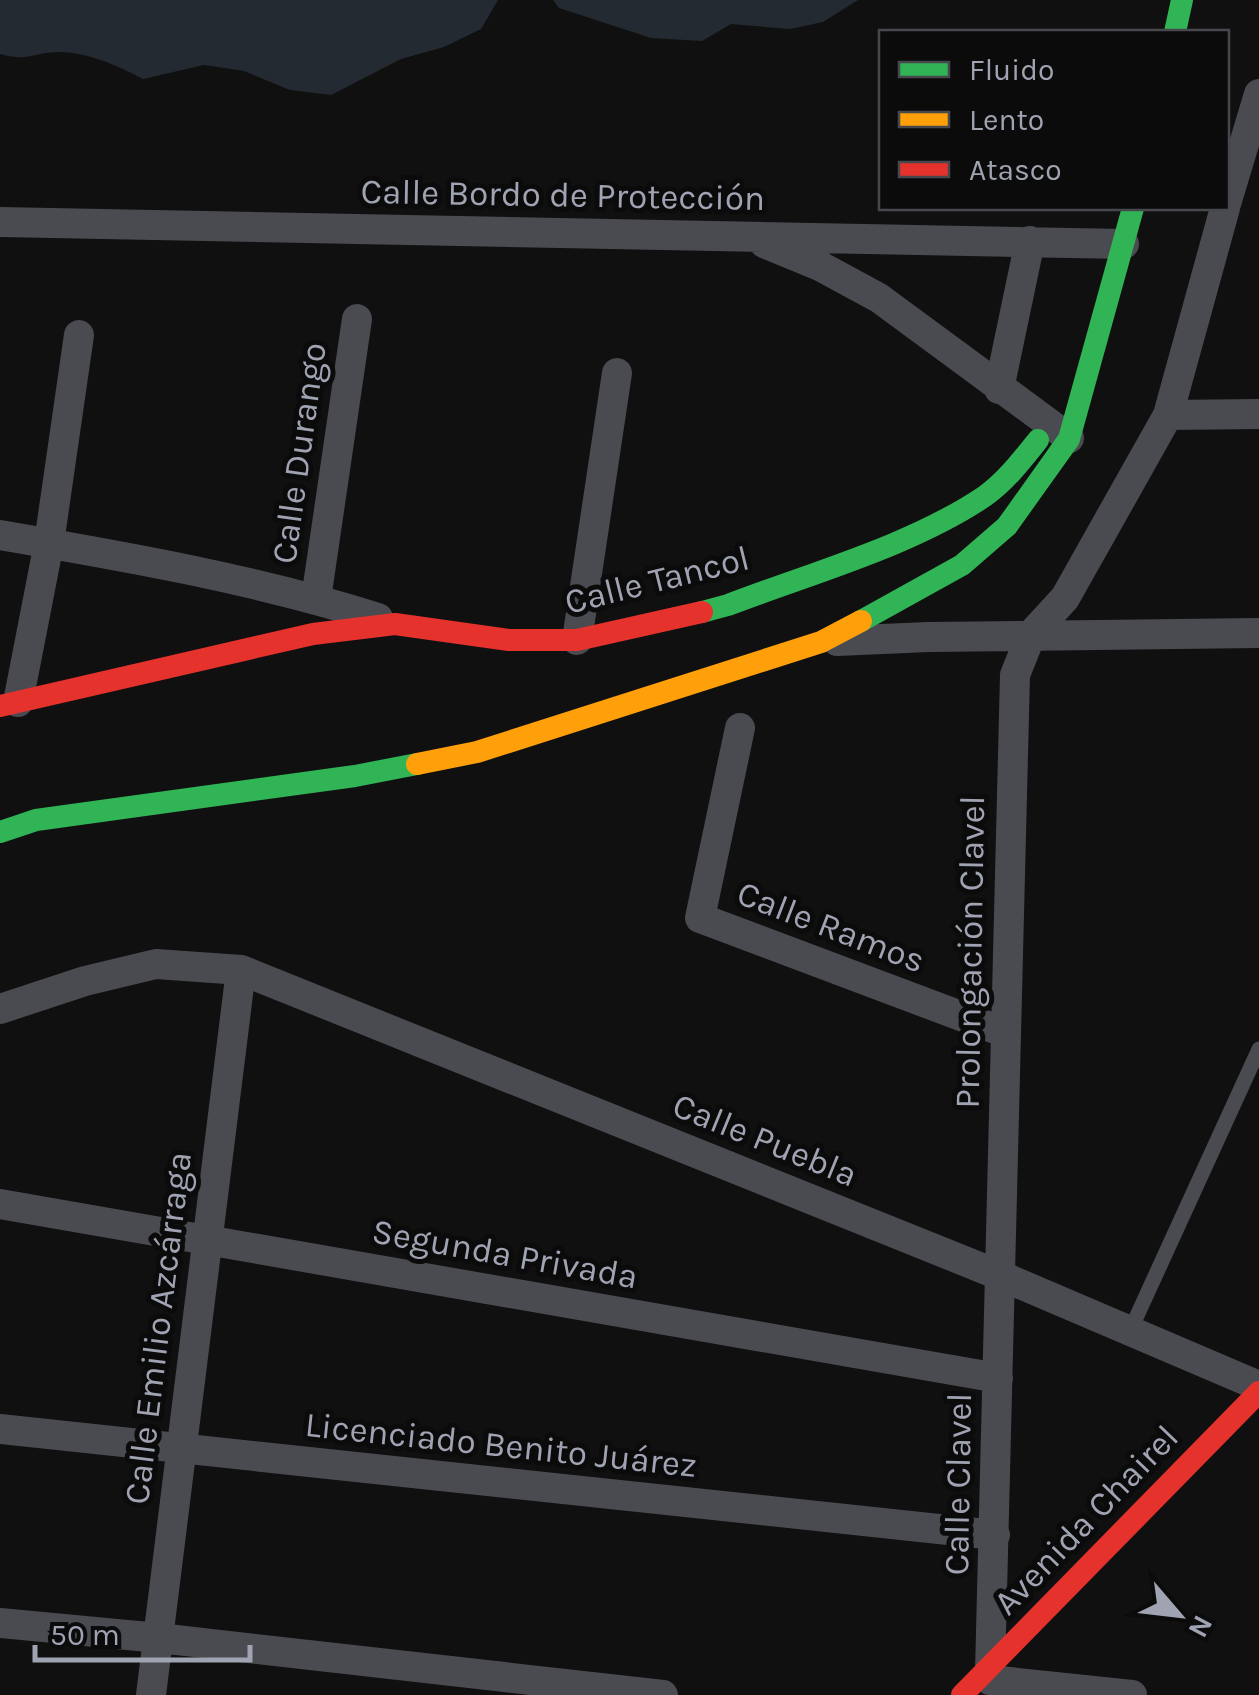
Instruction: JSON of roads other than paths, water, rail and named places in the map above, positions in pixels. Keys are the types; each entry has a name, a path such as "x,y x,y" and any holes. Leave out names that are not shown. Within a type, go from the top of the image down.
{"main road":[{"path":"1175,30 1182,0"},
{"path":"0,832 36,820 355,776 478,752 821,642 962,565 1007,526 1082,388 1132,210"},
{"name":"Calle Tancol","path":"9,704 313,634 396,624 509,640 578,640 728,604 912,534 986,496 1059,432"},
{"name":"Avenida Chairel","path":"962,1695 990,1681 1259,1389"}],"street":[{"path":"1229,196 1258,94"},
{"path":"1031,635 1065,598 1168,414 1225,210"},
{"name":"Calle Bordo de Protección","path":"0,222 1124,244"},
{"path":"747,236 820,266 878,298 1059,432"},
{"path":"999,389 1030,241"},
{"name":"Calle Durango","path":"316,599 357,318"},
{"path":"9,704 49,544 79,336"},
{"path":"578,640 617,373"},
{"path":"1168,414 1259,414"},
{"path":"0,535 204,571 396,624"},
{"path":"821,642 1259,633"},
{"name":"Prolongación Clavel","path":"1000,1274 1015,675 1031,635"},
{"name":"Calle Ramos","path":"740,728 700,918 1006,1033"},
{"name":"Calle Puebla","path":"0,1009 85,981 156,964 241,970 1000,1274 1259,1389"},
{"name":"Calle Emilio Azcárraga","path":"151,1695 241,970"},
{"name":"Segunda Privada","path":"0,1204 998,1378"},
{"name":"Calle Clavel","path":"990,1681 1000,1274"},
{"name":"Licenciado Benito Juárez","path":"0,1428 995,1534"},
{"path":"0,1623 662,1695"},
{"path":"990,1681 1132,1695"}],"lane":[{"path":"1130,1330 1259,1048"}]}
